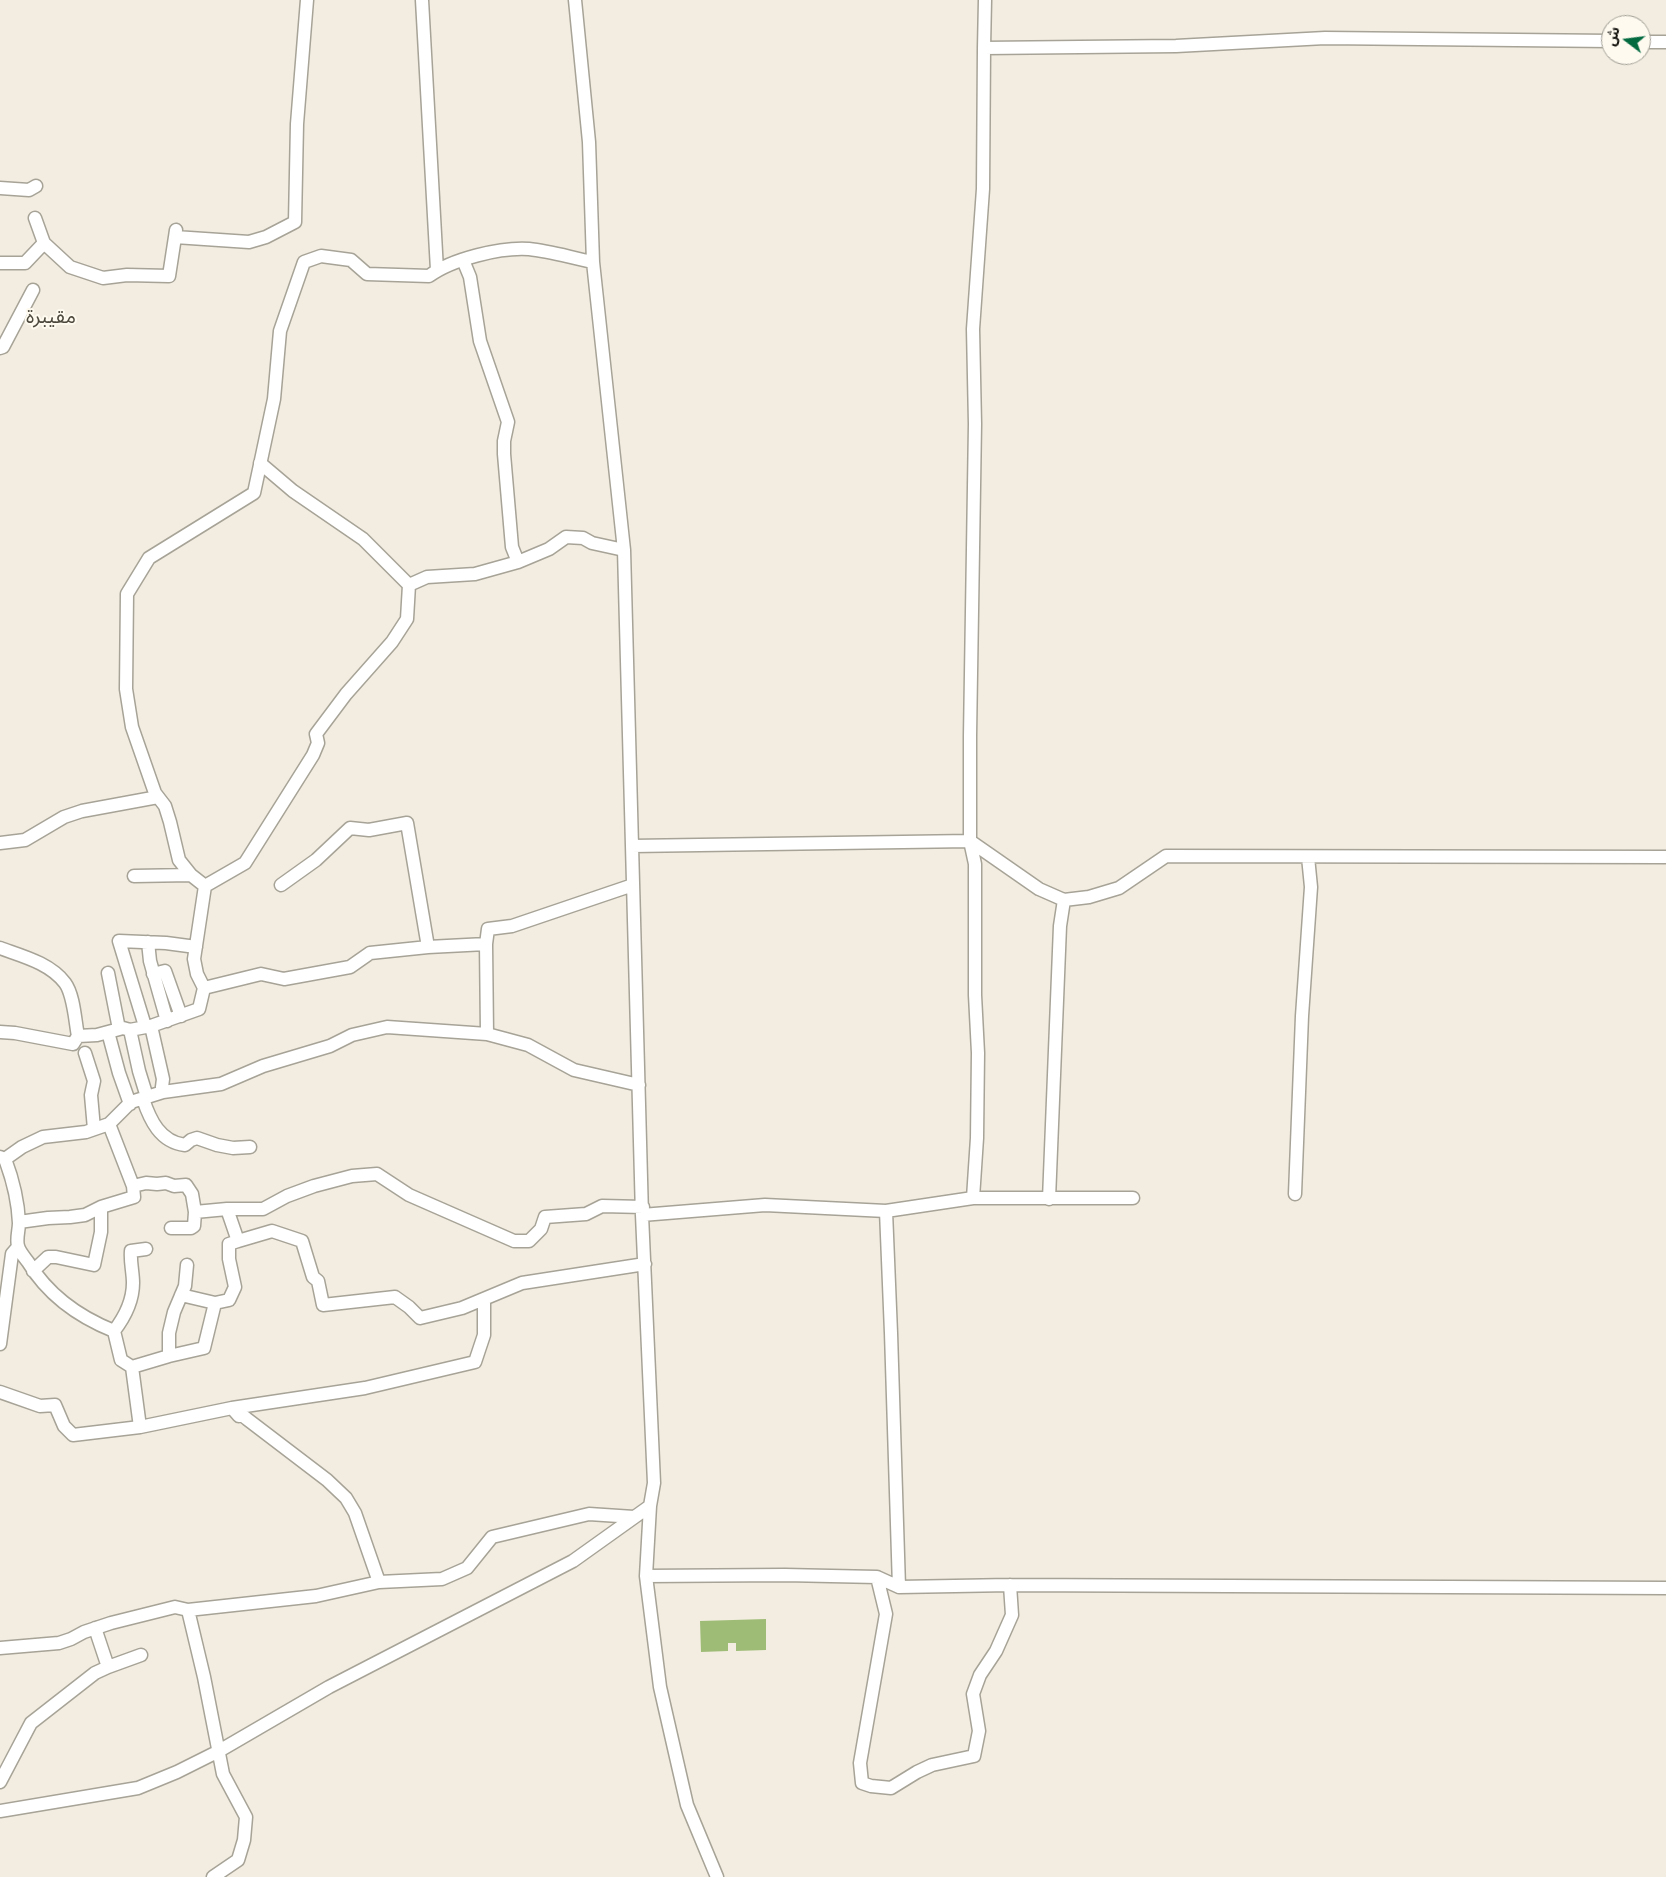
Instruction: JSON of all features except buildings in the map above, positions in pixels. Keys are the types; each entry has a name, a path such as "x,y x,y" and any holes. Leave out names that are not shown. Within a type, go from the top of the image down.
{"street":[{"path":"35,218 44,244 70,267 103,278 127,275 167,277 170,273 175,233 249,242 266,237 294,222 297,124 307,0"},
{"path":"422,0 437,270"},
{"path":"575,0 589,142 593,262 624,550 643,1211 654,1483 650,1506 646,1576 660,1687 687,1806 717,1877"},
{"path":"973,1198 977,1138 978,1053 975,864 970,841 975,424 973,329 983,189 985,0"},
{"path":"984,48 1176,46 1325,38 1601,41"},
{"path":"1651,42 1666,42"},
{"path":"0,188 29,190 36,186"},
{"path":"0,263 25,263 44,244"},
{"path":"205,886 191,875 179,860 165,806 155,793 132,727 126,689 126,594 149,558 254,494 274,398 280,332 304,262 321,256 351,260 367,274 430,276 437,270 479,254 528,249 593,262"},
{"path":"463,260 470,277 480,341 508,422 504,441 504,454 512,547 518,562"},
{"path":"0,348 3,347 33,290"},
{"path":"205,886 245,863 312,755 318,743 316,734 346,694 392,642 407,619 409,586 363,539 293,491 260,463"},
{"path":"409,586 427,577 475,574 518,562 549,548 566,537 583,538 592,543 624,550"},
{"path":"0,843 25,840 64,817 82,811 158,797"},
{"path":"281,885 316,860 350,828 369,830 407,823 428,947"},
{"path":"632,846 970,841 1039,889 1064,900 1089,897 1119,888 1166,856 1666,857"},
{"path":"1295,1194 1300,1052 1310,887 1308,857"},
{"path":"134,876 191,875"},
{"path":"487,1034 486,944 488,929 512,926 633,885"},
{"path":"78,1036 148,1026 199,1009 204,988 197,974 194,960 205,886"},
{"path":"1049,1199 1060,936 1064,900"},
{"path":"163,1092 163,1079 148,1026 119,941 196,947"},
{"path":"148,942 153,974 167,1021"},
{"path":"204,988 262,974 284,979 301,977 350,966 370,953 486,944"},
{"path":"0,948 17,953 48,968 65,983 73,1006 78,1036 73,1044 63,1044 22,1034 0,1032"},
{"path":"153,974 165,970 181,1016"},
{"path":"108,973 119,1031 119,1073 130,1104"},
{"path":"114,1331 71,1309 53,1294 33,1271 18,1246 19,1222 15,1186 3,1158 43,1137 86,1132 109,1124 130,1104 145,1098 163,1092 221,1084 263,1066 330,1046 352,1036 387,1027 487,1034 528,1045 574,1070 639,1085"},
{"path":"119,1031 139,1071 149,1116 163,1137 170,1141 185,1144 198,1138 225,1147 250,1147"},
{"path":"84,1053 94,1081 92,1095 94,1129"},
{"path":"19,1222 85,1215 101,1207 134,1197 133,1186 109,1124"},
{"path":"195,1212 227,1209 262,1209 287,1196 314,1186 352,1176 377,1174 410,1195 514,1241 529,1241 541,1229 545,1217 586,1214 602,1206 643,1211 765,1205 886,1211 973,1198 1133,1198"},
{"path":"133,1186 146,1183 166,1183 174,1186 186,1185 192,1194 195,1212 194,1226 191,1228 171,1228"},
{"path":"33,1271 48,1257 94,1265 101,1232 101,1207"},
{"path":"227,1209 238,1241"},
{"path":"886,1211 892,1342 898,1587"},
{"path":"181,1295 216,1303 229,1300 235,1286 229,1259 229,1244 272,1231 302,1241 313,1277 318,1281 323,1305 395,1296 420,1318 462,1308 522,1283 645,1264"},
{"path":"0,1344 1,1325 12,1254 18,1246"},
{"path":"146,1250 131,1251 130,1261 133,1284 122,1320 114,1331 121,1360 132,1367 204,1348 216,1303"},
{"path":"169,1356 169,1333 174,1312 184,1286 187,1265"},
{"path":"0,1392 40,1406 55,1405 64,1426 73,1435 140,1427 232,1408 365,1388 476,1362 484,1335 484,1299"},
{"path":"132,1367 140,1427"},
{"path":"232,1408 239,1416 242,1415 327,1480 346,1498 355,1513 379,1582"},
{"path":"0,1810 138,1788 177,1772 219,1751 329,1687 574,1561 650,1506"},
{"path":"0,1648 59,1643 95,1628 175,1607 188,1610 316,1596 379,1582 442,1579 467,1568 492,1538 520,1529 589,1514 634,1517"},
{"path":"646,1576 785,1575 877,1577 898,1587 1010,1585 1666,1588"},
{"path":"877,1577 886,1614 860,1762 862,1783 891,1788 932,1765 974,1756 978,1731 973,1694 980,1676 996,1651 1012,1615 1010,1585"},
{"path":"188,1610 223,1774 246,1817 244,1840 238,1860 213,1877"},
{"path":"95,1628 108,1667"},
{"path":"0,1782 31,1723 95,1673 141,1656"}],"green space":[{"path":"766,1619 766,1650 736,1651 736,1643 728,1643 728,1651 701,1652 700,1621"}],"district":[{"name":"مقيبرة","path":"51,317"}]}
